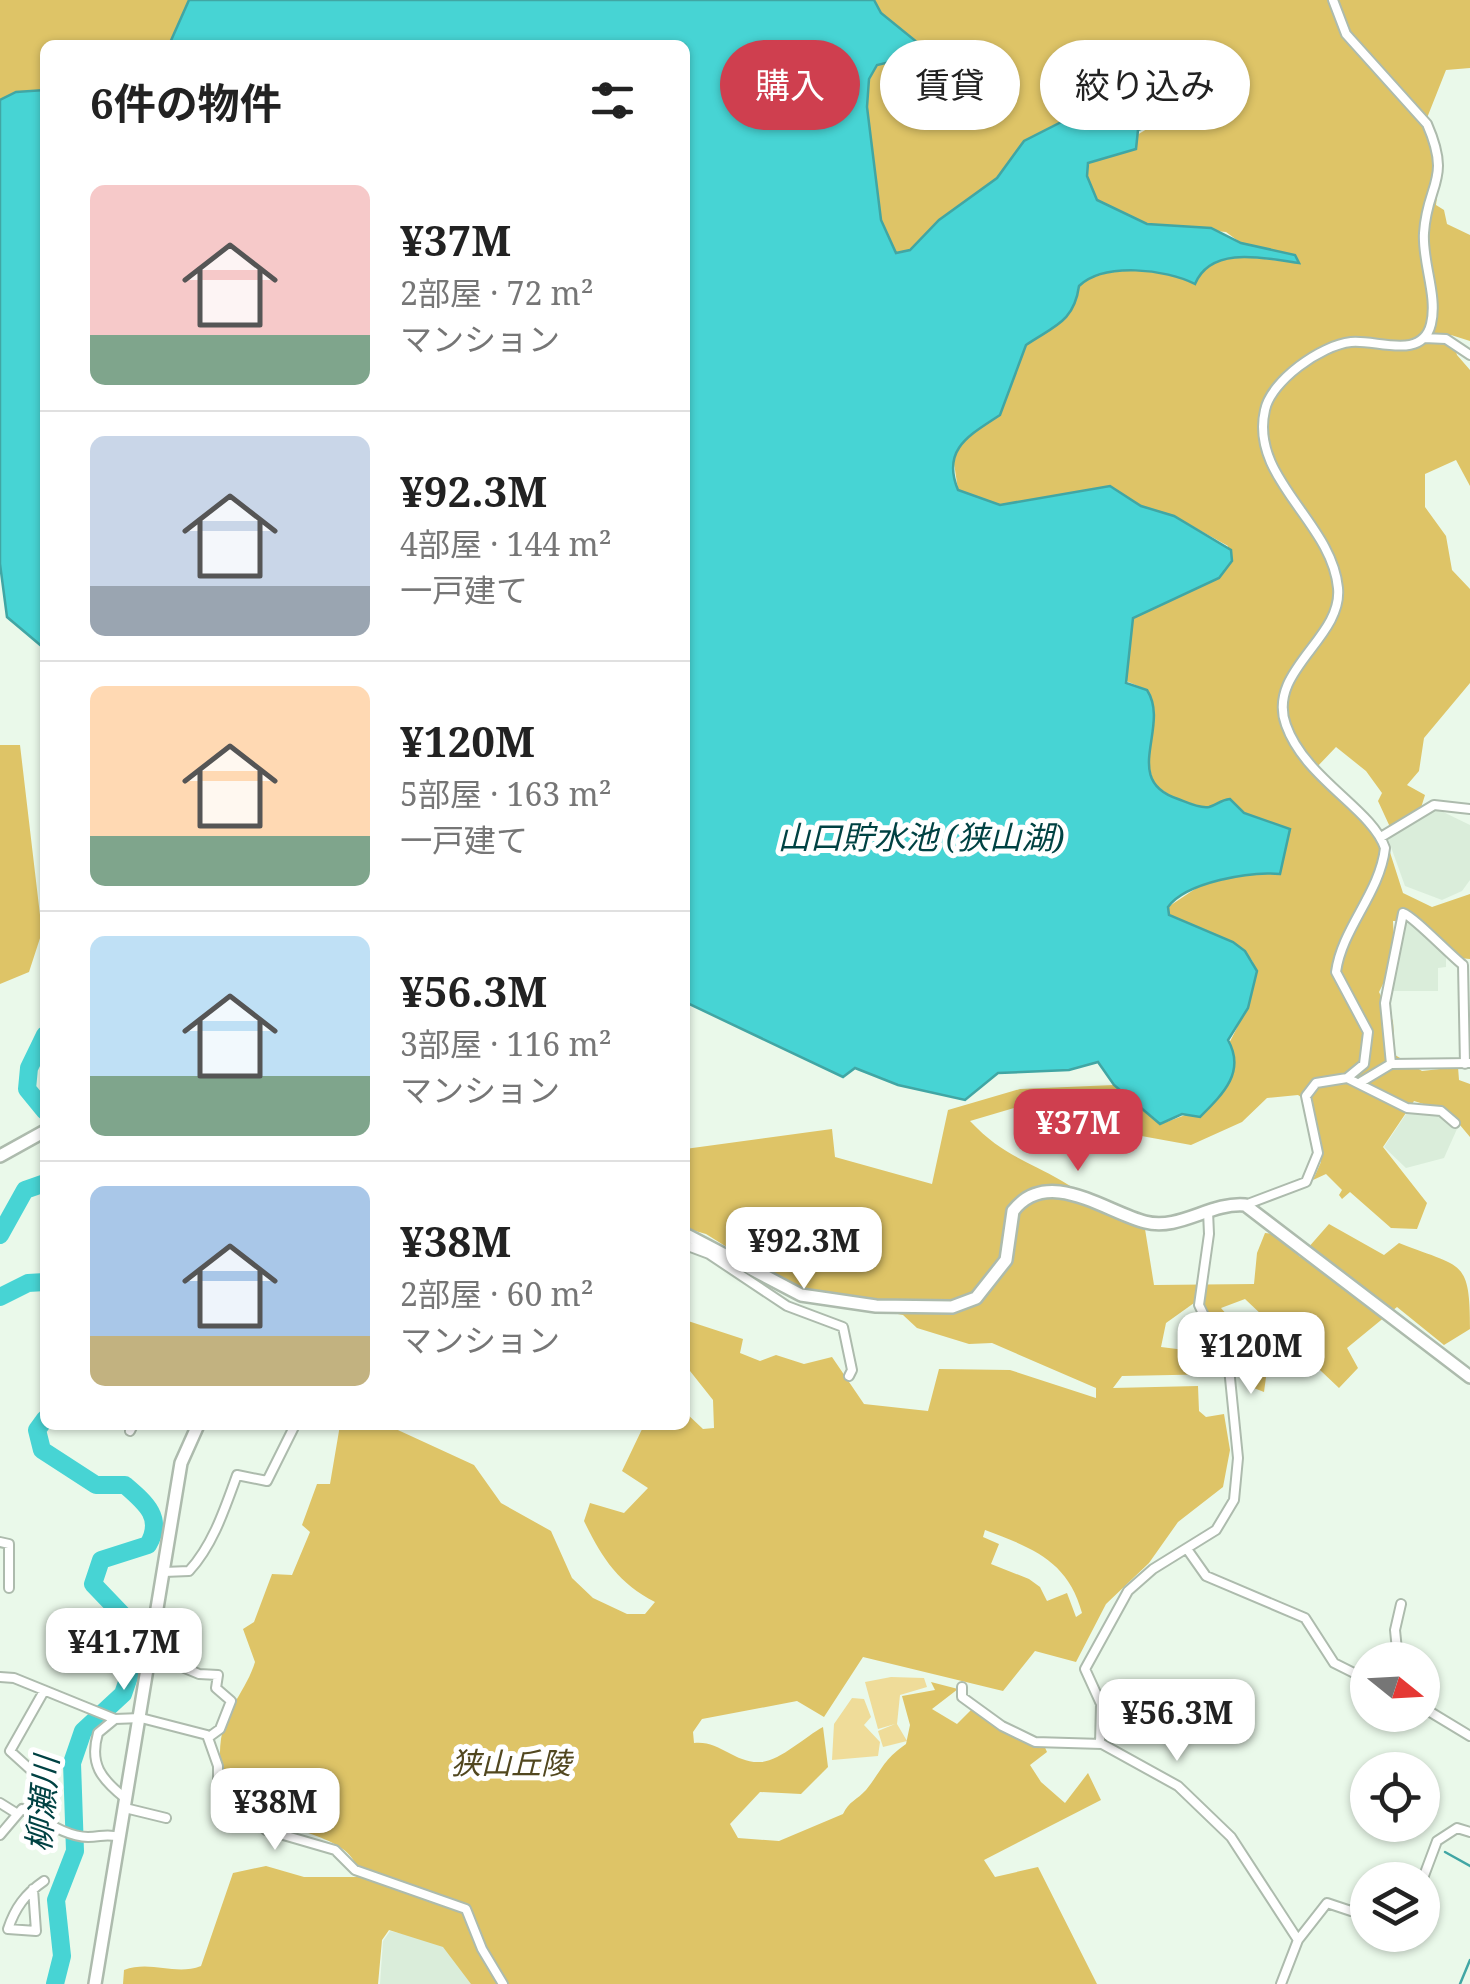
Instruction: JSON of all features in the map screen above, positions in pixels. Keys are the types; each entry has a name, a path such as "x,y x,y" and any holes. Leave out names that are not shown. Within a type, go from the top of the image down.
{"street":[{"path":"1333,0 1346,34 1427,124 1435,141 1440,179 1425,223 1423,256 1432,320 1424,338 1413,345 1351,342 1325,352 1270,395 1262,428 1274,470 1322,539 1339,593 1328,622 1288,684 1282,714 1286,728 1326,786 1381,837 1384,862 1338,961 1339,982 1364,1022 1369,1043 1364,1064 1347,1078"},
{"path":"1424,338 1446,339 1470,356"},
{"path":"1381,837 1434,805 1470,809"},
{"path":"1361,1082 1391,1064 1467,1063 1468,1004 1463,965 1430,940 1413,916 1403,913 1385,1003 1391,1064"},
{"path":"690,1237 800,1294 876,1306 952,1308 984,1291 1009,1252 1013,1212 1033,1196 1078,1194 1159,1224 1245,1205 1303,1184 1312,1176 1318,1154 1306,1096 1316,1083 1347,1078 1361,1082 1393,1102 1441,1111 1456,1123"},
{"path":"0,1156 40,1134"},
{"path":"1245,1205 1470,1377"},
{"path":"1100,1744 1101,1704 1085,1668 1128,1591 1152,1569 1211,1534 1226,1516 1236,1489 1238,1458 1229,1368 1199,1304 1209,1234 1208,1211"},
{"path":"690,1247 721,1262 787,1306 842,1327 850,1359 849,1376"},
{"path":"95,1984 181,1463 196,1430"},
{"path":"164,1572 189,1571 220,1522 237,1475 267,1480 292,1430"},
{"path":"0,1542 8,1544 9,1588"},
{"path":"1187,1549 1206,1576 1305,1618 1334,1663 1350,1671"},
{"path":"1396,1642 1402,1604"},
{"path":"0,1677 113,1718 141,1718 208,1737 220,1729 231,1701 216,1688 218,1675 199,1674 151,1654"},
{"path":"962,1688 962,1697 1002,1726 1036,1742 1100,1744 1178,1786 1231,1837 1298,1940"},
{"path":"34,1816 44,1794 43,1781 10,1752 44,1692"},
{"path":"113,1718 98,1733 94,1764 126,1804 166,1818"},
{"path":"1440,1718 1470,1736"},
{"path":"208,1737 218,1766 218,1799 247,1811 266,1830 335,1850 354,1870 466,1908 482,1949 502,1984"},
{"path":"0,1803 16,1813"},
{"path":"0,1834 22,1808 83,1836 107,1833 121,1838"},
{"path":"1429,1862 1437,1841 1457,1828 1470,1832"},
{"path":"33,1888 36,1931 4,1928 33,1888 44,1881"},
{"path":"1281,1984 1298,1940 1327,1903 1350,1911"}],"shaded area":[{"path":"1437,809 1470,825 1470,880 1462,891 1442,900 1405,886 1387,836"},
{"path":"1404,923 1420,924 1446,958 1446,967 1438,968 1438,991 1393,991"},
{"path":"1408,1111 1438,1113 1457,1129 1444,1158 1406,1168 1384,1147"},
{"path":"891,1677 924,1678 927,1687 900,1695 897,1724 907,1741 883,1747 878,1731 895,1724 878,1729 865,1682"},
{"path":"852,1698 864,1699 871,1717 864,1725 880,1742 878,1756 832,1760 834,1724"},
{"path":"390,1931 448,1944 476,1984 380,1984 383,1941"}],"green space":[{"path":"0,0 189,0 171,40 40,40 40,90 16,92 0,100"},
{"name":"狭山丘陵","path":"874,0 1470,0 1470,68 1446,70 1423,128 1442,155 1436,205 1444,210 1447,224 1470,235 1470,341 1451,335 1457,355 1470,370 1470,486 1456,460 1425,474 1425,507 1446,536 1452,570 1470,589 1470,683 1424,738 1419,771 1407,785 1425,795 1420,811 1390,827 1378,801 1382,793 1366,771 1336,747 1316,768 1371,829 1376,841 1387,843 1403,893 1432,907 1470,894 1470,959 1447,957 1421,921 1393,921 1395,960 1379,992 1393,1021 1395,1055 1422,1071 1458,1067 1459,1080 1470,1084 1470,1137 1449,1112 1414,1101 1383,1147 1427,1203 1417,1229 1391,1228 1350,1192 1342,1199 1342,1190 1326,1174 1313,1180 1321,1162 1311,1104 1298,1095 1267,1098 1242,1122 1191,1145 1125,1133 1087,1113 1014,1108 970,1121 1003,1149 1145,1229 1154,1285 1254,1284 1257,1253 1265,1233 1274,1234 1300,1257 1329,1224 1384,1255 1399,1243 1449,1262 1464,1277 1468,1289 1470,1329 1444,1345 1397,1307 1347,1348 1358,1368 1339,1388 1245,1299 1221,1308 1268,1362 1264,1392 1246,1385 1229,1361 1220,1360 1222,1374 1122,1376 1113,1388 1198,1386 1199,1411 1206,1417 1224,1414 1230,1450 1223,1487 1178,1522 1149,1563 1106,1604 1076,1662 1035,1651 1003,1691 863,1657 824,1717 797,1701 702,1719 693,1732 694,1743 761,1762 784,1753 823,1727 828,1767 801,1794 760,1792 730,1824 738,1838 779,1841 843,1814 887,1760 906,1744 910,1725 902,1696 935,1690 931,1682 958,1689 932,1709 957,1724 973,1708 1043,1743 1047,1752 1030,1765 1041,1782 1065,1803 1088,1773 1101,1800 984,1860 995,1877 1038,1867 1097,1984 471,1984 443,1947 389,1930 382,1940 378,1984 123,1984 124,1970 134,1967 201,1966 233,1873 266,1866 304,1877 358,1877 352,1858 335,1844 258,1813 236,1797 223,1773 221,1739 255,1662 243,1629 254,1622 272,1574 292,1575 310,1532 302,1525 317,1484 330,1484 339,1430 398,1430 474,1465 501,1503 551,1531 572,1578 593,1598 627,1614 645,1614 655,1602 631,1587 612,1568 584,1521 590,1503 624,1513 648,1488 622,1471 642,1430 690,1430 690,1417 703,1429 714,1428 713,1400 690,1371 690,1322 743,1339 740,1353 760,1361 776,1355 804,1364 832,1357 864,1404 928,1411 939,1369 1010,1370 1096,1398 1096,1388 992,1343 969,1344 917,1328 903,1315 841,1303 789,1286 706,1234 690,1229 690,1148 832,1129 835,1157 932,1184 948,1110 1020,1089 1114,1085 1161,1124 1188,1114 1233,1036 1252,990 1255,972 1251,959 1234,944 1169,915 1168,907 1201,885 1259,872 1270,822 1244,813 1230,799 1205,808 1172,797 1154,784 1146,756 1147,690 1124,680 1133,618 1219,578 1228,546 1174,516 1141,506 1109,486 1000,505 958,490 953,456 970,432 1000,415 1026,345 1067,315 1079,286 1090,279 1135,271 1168,275 1194,284 1202,271 1226,259 1298,262 1241,243 1226,232 1147,224 1097,201 1087,176 1087,162 1146,130 1250,130 1250,40 1040,40 1040,130 1045,130 1024,141 997,178 939,220 910,250 895,253 881,220 867,107 869,79 880,64 880,130 1020,130 1020,40 914,40 881,13","holes":["1194,1303 1206,1339 1201,1352 1161,1347 1166,1323","985,1530 1033,1550 1068,1581 1082,1613 1076,1617 1067,1593 1047,1601 1040,1587 1029,1579 991,1564 999,1544 983,1537"]},
{"path":"0,745 20,745 40,938 29,972 0,984"}],"water":[{"name":"山口貯水池 (狭山湖)","path":"189,0 874,0 881,13 914,40 880,40 880,64 869,79 867,107 881,220 896,253 910,250 939,220 997,178 1024,141 1046,130 1138,130 1136,149 1088,163 1087,176 1097,200 1147,224 1211,228 1241,243 1295,255 1299,263 1255,257 1226,259 1203,272 1195,284 1136,270 1090,278 1079,286 1067,315 1026,345 1000,415 961,445 953,464 958,490 1000,505 1110,486 1141,506 1174,516 1231,550 1232,561 1219,578 1133,618 1126,683 1147,690 1153,705 1149,766 1152,779 1161,790 1201,807 1230,799 1244,813 1290,829 1280,874 1220,880 1189,891 1168,907 1169,915 1233,942 1245,951 1257,971 1248,1008 1228,1040 1233,1052 1233,1072 1224,1091 1200,1117 1182,1114 1160,1124 1114,1085 1098,1062 1069,1070 998,1073 965,1100 898,1085 855,1068 843,1077 690,1004 690,40 171,40"},
{"path":"40,90 40,645 7,617 0,564 0,100 16,92"}],"waterway":[{"name":"柳瀬川","path":"40,1045 29,1068 27,1089 40,1105"},
{"name":"柳瀬川","path":"0,1235 25,1190 40,1185"},
{"name":"柳瀬川","path":"0,1297 28,1283 40,1282"},
{"name":"柳瀬川","path":"40,1426 37,1430 42,1450 96,1485 125,1485 146,1505 154,1527 148,1545 101,1560 93,1584 139,1632 141,1642 123,1694 83,1731 72,1763 75,1851 56,1900 62,1956 55,1984"},
{"path":"1445,1852 1470,1866"},
{"path":"1460,1984 1470,1960"}]}
